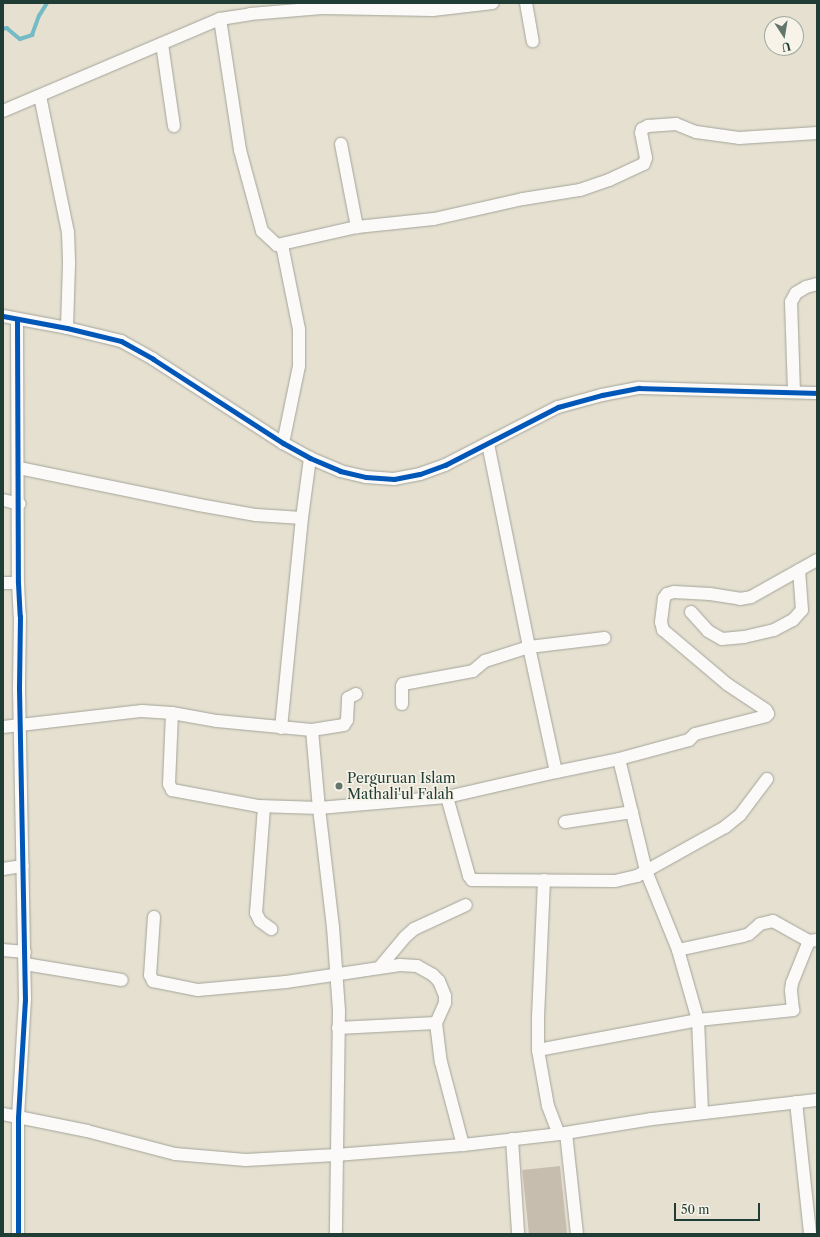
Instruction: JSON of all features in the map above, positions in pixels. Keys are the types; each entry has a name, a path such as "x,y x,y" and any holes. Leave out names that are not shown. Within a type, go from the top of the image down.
{"street":[{"path":"3,111 162,44 193,29 220,19 322,6 443,6 493,3"},
{"path":"526,3 533,41"},
{"path":"220,19 240,150 262,231 274,243 282,245 357,227 434,219 523,199 587,187 644,164 646,158 641,133 642,130 648,126 676,124 696,132 738,138 817,133"},
{"path":"162,44 174,126"},
{"path":"40,96 68,232 69,264 67,328"},
{"path":"341,144 357,227"},
{"path":"282,245 299,328 299,366 283,443"},
{"path":"794,392 791,302 796,293 806,287 817,284"},
{"path":"3,316 17,320 67,328 121,341 152,359 283,443 310,458 340,471 366,478 394,479 420,474 445,464 558,408 602,395 639,388 817,393"},
{"path":"17,320 20,504 18,583 20,616 25,952 25,999 18,1117 18,1234"},
{"path":"488,443 528,647 556,772"},
{"path":"281,728 302,518 310,458"},
{"path":"19,468 199,505 256,515 302,518"},
{"path":"3,500 20,504"},
{"path":"172,713 169,784 172,790 264,807 318,808 447,797 619,759 689,740 695,734 762,718 766,716 768,712 727,684 663,630 661,622 665,596 674,592 710,594 740,598 754,596 817,560"},
{"path":"691,612 708,631 722,638 744,637 774,630 793,620 802,610 799,570"},
{"path":"3,583 18,583"},
{"path":"402,704 402,686 404,684 473,671 485,661 528,647 604,638"},
{"path":"3,727 82,716 142,710 172,713 217,721 312,730 344,725 347,720 348,698 356,694"},
{"path":"312,730 318,808 326,859 339,1010 336,1234"},
{"path":"619,759 646,871 678,950 698,1020 702,1112"},
{"path":"447,797 470,878 474,880 615,881 637,876 724,827 740,814 767,779"},
{"path":"264,807 256,913 260,921 271,929"},
{"path":"565,822 632,812"},
{"path":"3,869 23,866"},
{"path":"544,880 538,1050 548,1106 562,1134 577,1234"},
{"path":"379,968 414,929 466,905"},
{"path":"154,917 150,975 153,982 198,990 286,982 336,973 400,965 418,966 433,975 439,981 445,996 445,1003 436,1023 441,1062 463,1144"},
{"path":"538,1050 698,1020 793,1010 791,990 792,983 813,941 773,921 760,924 743,936 678,950"},
{"path":"3,950 25,952"},
{"path":"25,964 122,980"},
{"path":"338,1028 436,1023"},
{"path":"3,1114 87,1131 175,1154 215,1159 246,1160 336,1155 562,1134 616,1123 817,1100"},
{"path":"796,1102 810,1234"},
{"path":"512,1139 518,1232"}],"building":[{"path":"560,1166 567,1234 529,1234 522,1170"}],"waterway":[{"path":"3,29 7,28 20,39 32,35 39,16 47,3"}],"cycle path":[{"path":"3,316 67,328 121,341 153,359 283,443 310,458 340,471 366,477 394,479 420,474 445,465 558,407 602,395 639,388 817,393"},
{"path":"17,320 18,583 20,616 19,688 25,999 18,1117 18,1234"}],"place":[{"name":"Perguruan Islam Mathali'ul Falah","path":"339,786"}]}
